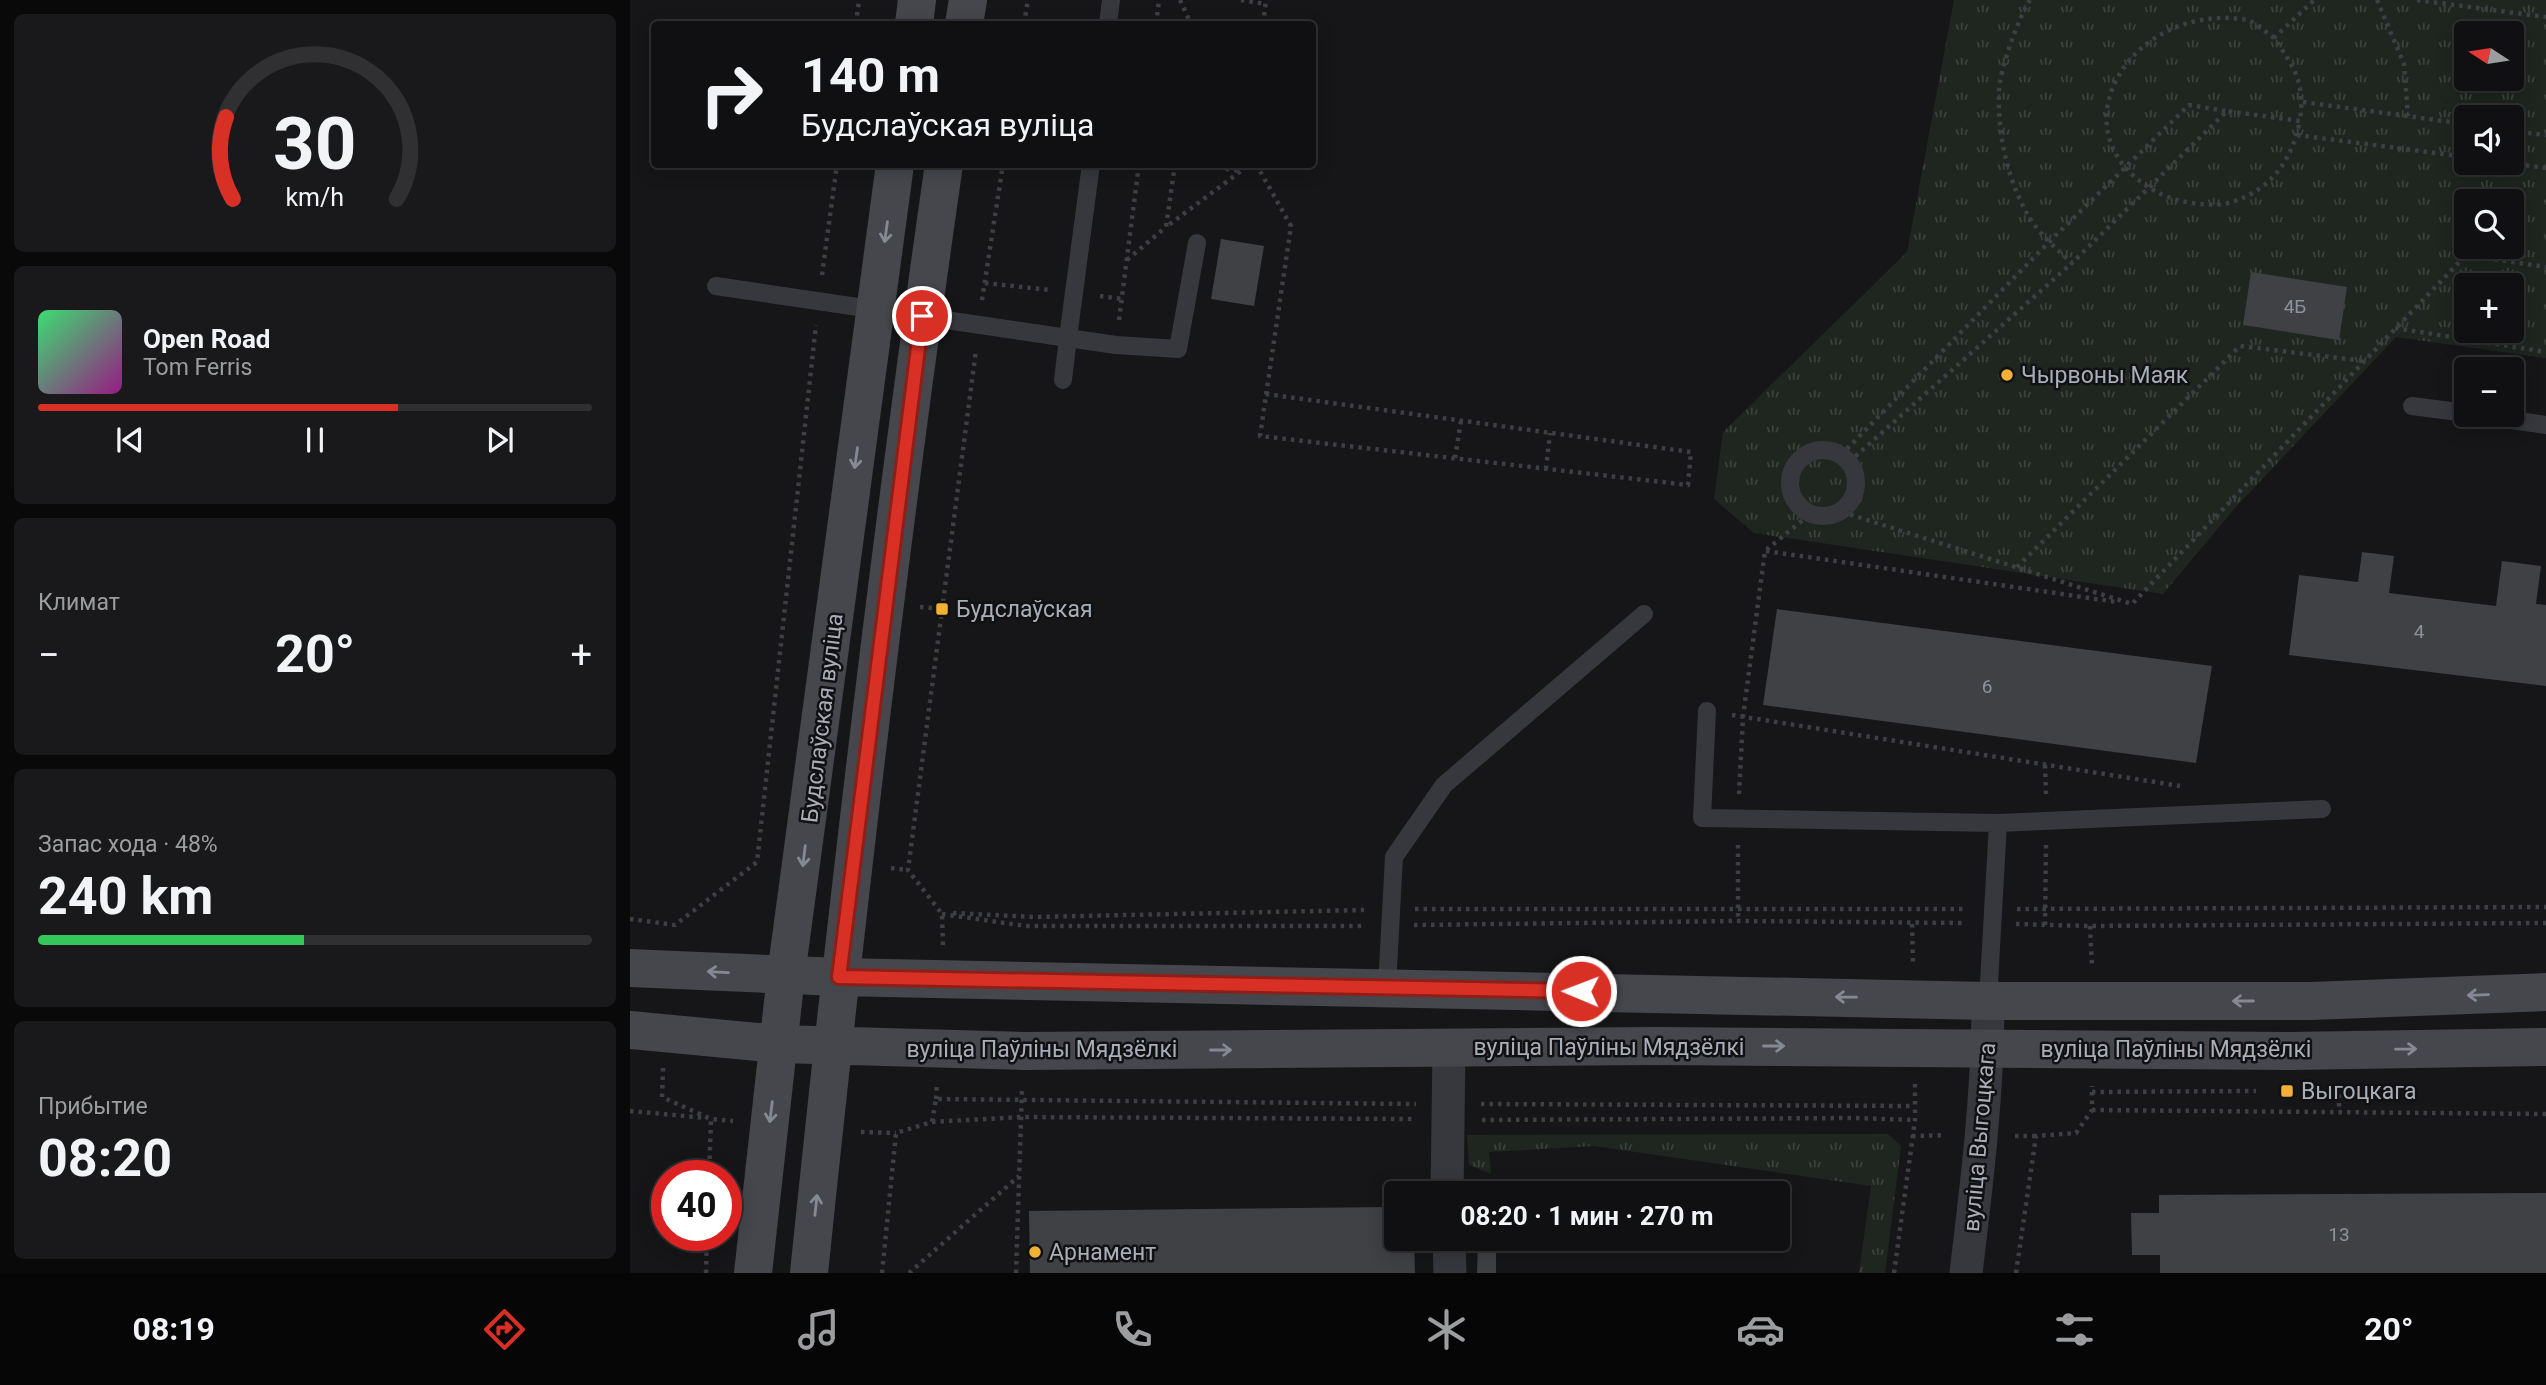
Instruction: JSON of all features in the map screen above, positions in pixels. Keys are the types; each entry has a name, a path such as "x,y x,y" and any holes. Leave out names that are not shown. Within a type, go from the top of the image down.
{"street":[{"path":"914,21 917,0"},
{"path":"964,21 968,0"},
{"name":"Будслаўская вуліца","path":"753,1273 786,975 894,168"},
{"name":"Будслаўская вуліца","path":"808,1273 839,977 922,316 943,168"},
{"path":"630,968 839,977 1987,1001 2311,1001 2546,992"},
{"name":"вуліца Выгоцкага","path":"1966,1273 1982,1135 1988,1047 1987,1001"},
{"name":"вуліца Паўліны Мядзёлкі","path":"630,1030 831,1047 1024,1051 1657,1046 2290,1051 2546,1047"},
{"path":"1447,1181 1449,1049"},
{"path":"1449,1251 1450,1273"}],"lane":[{"path":"1108,21 1111,0"},
{"path":"1063,380 1090,168"},
{"path":"716,286 1116,345 1178,349 1197,243"},
{"path":"2412,405 2454,411"},
{"path":"2524,422 2546,425"},
{"path":"1820,450 1831,450 1845,458 1855,472 1857,483 1850,504 1842,512 1831,516 1810,514 1794,500 1790,489 1793,468 1800,459 1820,450"},
{"path":"1387,987 1394,858 1444,785 1644,614"},
{"path":"1707,711 1702,818 1998,823 2322,809"},
{"path":"1987,1001 1998,823"}],"path":[{"path":"856,21 859,0"},
{"path":"1024,21 1028,0"},
{"path":"1156,21 1159,0"},
{"path":"1180,0 1190,21"},
{"path":"1241,0 1265,1 1263,21"},
{"path":"2030,0 2020,14 1998,89 2002,135 2010,175 2031,220 2049,242 2072,263"},
{"path":"2274,38 2314,0"},
{"path":"2377,0 2404,64 2408,117"},
{"path":"2417,0 2546,17"},
{"path":"2115,68 2108,97 2108,125 2112,146 2126,168 2147,187 2171,199 2197,204 2229,203 2258,192 2275,177 2297,135 2302,102 2295,66 2274,38 2249,21 2220,12"},
{"path":"2302,102 2454,123"},
{"path":"1845,458 2049,242 2189,105 2300,121"},
{"path":"1845,458 2072,263 2227,111"},
{"path":"2524,132 2546,135"},
{"path":"2297,135 2454,155"},
{"path":"2524,165 2546,168"},
{"path":"630,919 676,925 757,862 819,300 836,168"},
{"path":"943,978 942,914 908,870 979,325 1002,168"},
{"path":"1116,345 1138,168"},
{"path":"1166,227 1174,168"},
{"path":"1216,168 1241,172"},
{"path":"1127,260 1166,227 1241,172 1242,168"},
{"path":"1258,168 1291,226 1266,394 1261,436 1688,485 1691,452 1266,394"},
{"path":"2132,604 2466,255 2546,267"},
{"path":"2395,328 2546,352"},
{"path":"2017,567 2240,346 2364,360"},
{"path":"1455,458 1461,421"},
{"path":"1546,469 1550,433"},
{"path":"1842,512 2132,604"},
{"path":"1738,921 1738,818 1743,717 1765,551 1810,514"},
{"path":"1765,551 2132,604"},
{"path":"1707,711 2190,788"},
{"path":"942,914 1034,917 1738,921 2546,907"},
{"path":"942,914 1026,926 1737,909 1992,916 2118,926 2546,923"},
{"path":"882,1273 896,1133 932,1122 940,1048"},
{"path":"2326,1090 2339,1090 2339,1111"},
{"path":"2016,1273 2036,1136 2076,1133 2092,1110 2092,1092 2259,1091"},
{"path":"936,1099 1914,1106"},
{"path":"2092,1110 2546,1114"},
{"path":"630,1111 711,1119"},
{"path":"1016,1273 1021,1117"},
{"path":"1894,1273 1912,1136"},
{"path":"909,1273 1019,1175"},
{"path":"706,1273 707,1251"}],"green space":[{"path":"1954,0 2546,0 2546,358 2396,337 2235,508 2163,594 1754,533 1714,499 1723,432 1907,252"},
{"path":"1888,1134 1901,1146 1885,1273 1859,1273 1871,1186 1594,1146 1489,1152 1491,1174 1469,1165 1467,1135"}],"building":[{"path":"1221,239 1264,246 1254,306 1211,299"},
{"path":"2251,272 2347,287 2339,340 2243,325"},
{"path":"2362,552 2394,556 2389,593 2496,606 2502,561 2541,566 2536,604 2546,605 2546,686 2289,655 2299,575 2358,582"},
{"path":"1777,609 2212,666 2196,763 1763,705"},
{"path":"2546,1193 2546,1273 2160,1273 2160,1255 2132,1255 2131,1213 2159,1213 2159,1195"},
{"path":"1384,1207 1384,1251 1414,1251 1415,1273 1030,1273 1029,1211"},
{"path":"1478,1251 1496,1251 1496,1273 1477,1273"}],"place":[{"name":"Чырвоны Маяк","path":"2007,375"},
{"name":"Будслаўская","path":"942,609"},
{"name":"Выгоцкага","path":"2287,1091"},
{"name":"Арнамент","path":"1035,1252"}],"route":[{"path":"922,316 839,977 1581,991"}]}
